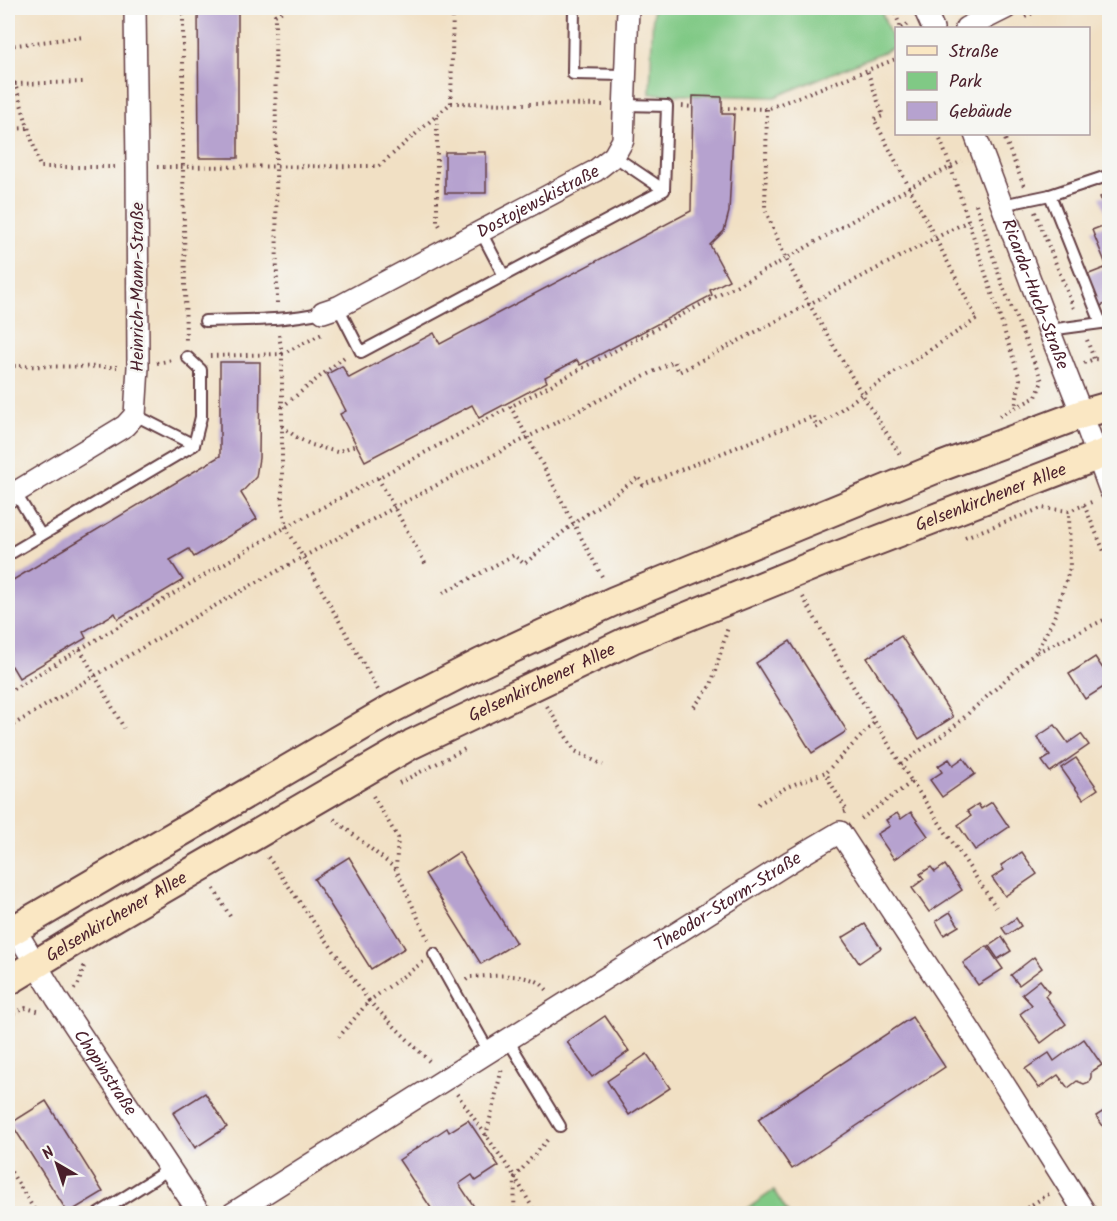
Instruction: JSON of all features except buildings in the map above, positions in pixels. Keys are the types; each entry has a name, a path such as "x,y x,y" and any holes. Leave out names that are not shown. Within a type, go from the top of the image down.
{"main road":[{"path":"10,926 391,709 482,663 614,601 940,467 1082,414 1110,406"},
{"name":"Gelsenkirchener Allee","path":"8,981 35,963 412,744 632,639 824,561 1103,453"}],"street":[{"name":"Heinrich-Mann-Straße","path":"135,8 138,367 135,416"},
{"name":"Dostojewskistraße","path":"331,309 595,171 614,156 623,140 627,8"},
{"path":"924,8 933,27"},
{"path":"968,27 1006,8"},
{"name":"Ricarda-Huch-Straße","path":"971,149 1002,205 1082,414 1103,453 1105,494"},
{"path":"11,495 125,426 135,416"},
{"name":"Theodor-Storm-Straße","path":"232,1214 489,1052 512,1046 559,1008 840,832 1086,1214"},
{"name":"Chopinstraße","path":"10,926 200,1214"}],"lane":[{"path":"574,8 573,74 625,75"},
{"path":"625,105 667,106 664,190"},
{"path":"614,156 664,190"},
{"path":"1002,205 1050,195 1110,175"},
{"path":"205,321 301,317 331,309 361,352 664,190"},
{"path":"1049,330 1105,322 1050,195"},
{"path":"481,232 504,276"},
{"path":"8,555 194,445 201,417 201,370 186,357"},
{"path":"135,416 194,445"},
{"path":"11,495 41,535"},
{"path":"434,954 489,1052"},
{"path":"512,1046 560,1126"},
{"path":"98,1214 171,1168"}],"path":[{"path":"183,8 186,357"},
{"path":"288,8 275,15 278,319 282,354 282,502 286,527 375,685 391,709"},
{"path":"451,103 453,8"},
{"path":"893,8 901,27"},
{"path":"8,46 83,37"},
{"path":"722,108 766,109 895,60"},
{"path":"442,593 514,555 524,564 573,524 639,477 643,485 813,416 816,428 862,394 976,319 874,119 883,116 867,70"},
{"path":"8,72 15,84 40,167 379,166 451,103 625,105"},
{"path":"15,84 83,82"},
{"path":"766,109 765,209 786,259 809,304 902,457"},
{"path":"437,116 437,221 451,248"},
{"path":"8,129 28,128"},
{"path":"938,135 1020,379 1015,409"},
{"path":"8,692 286,527 786,259 909,188 951,168 971,149 1004,136 1081,326 1092,359 1110,360"},
{"path":"973,194 1002,284 1042,381"},
{"path":"8,728 194,618 303,557 528,437 674,361 679,372 968,221"},
{"path":"282,407 358,346"},
{"path":"510,406 606,582 614,601"},
{"path":"282,426 296,437 312,445 337,452 356,445"},
{"path":"378,478 426,564"},
{"path":"956,540 1042,508 1069,511 1105,494"},
{"path":"1084,505 1110,565"},
{"path":"1036,652 1054,618 1070,568 1069,511"},
{"path":"813,593 803,597 854,688 912,782 996,907"},
{"path":"901,764 950,730 1036,652 1110,617"},
{"path":"693,707 711,685 729,622 721,626"},
{"path":"80,649 124,728"},
{"path":"547,706 575,751 603,765"},
{"path":"412,744 426,770"},
{"path":"394,786 466,748"},
{"path":"758,804 787,787 826,772"},
{"path":"846,811 855,823 912,782"},
{"path":"373,796 398,837 396,869"},
{"path":"339,1037 369,1001 434,954 396,869 334,819 344,814"},
{"path":"259,862 277,852"},
{"path":"268,857 369,1001 446,1078 515,1177 536,1214"},
{"path":"204,894 223,884"},
{"path":"214,889 231,918"},
{"path":"8,1016 26,1008 41,1012 77,987 84,967 91,961"},
{"path":"453,987 470,977 521,978 538,982 548,990 559,1008"},
{"path":"486,1137 504,1059 512,1046"},
{"path":"514,1214 515,1177 560,1126"},
{"path":"8,1167 37,1214"},
{"path":"1017,1214 1067,1182"}],"green space":[{"path":"653,8 880,8 895,47 775,97 650,94"},
{"path":"773,1191 788,1213 741,1213"}]}
